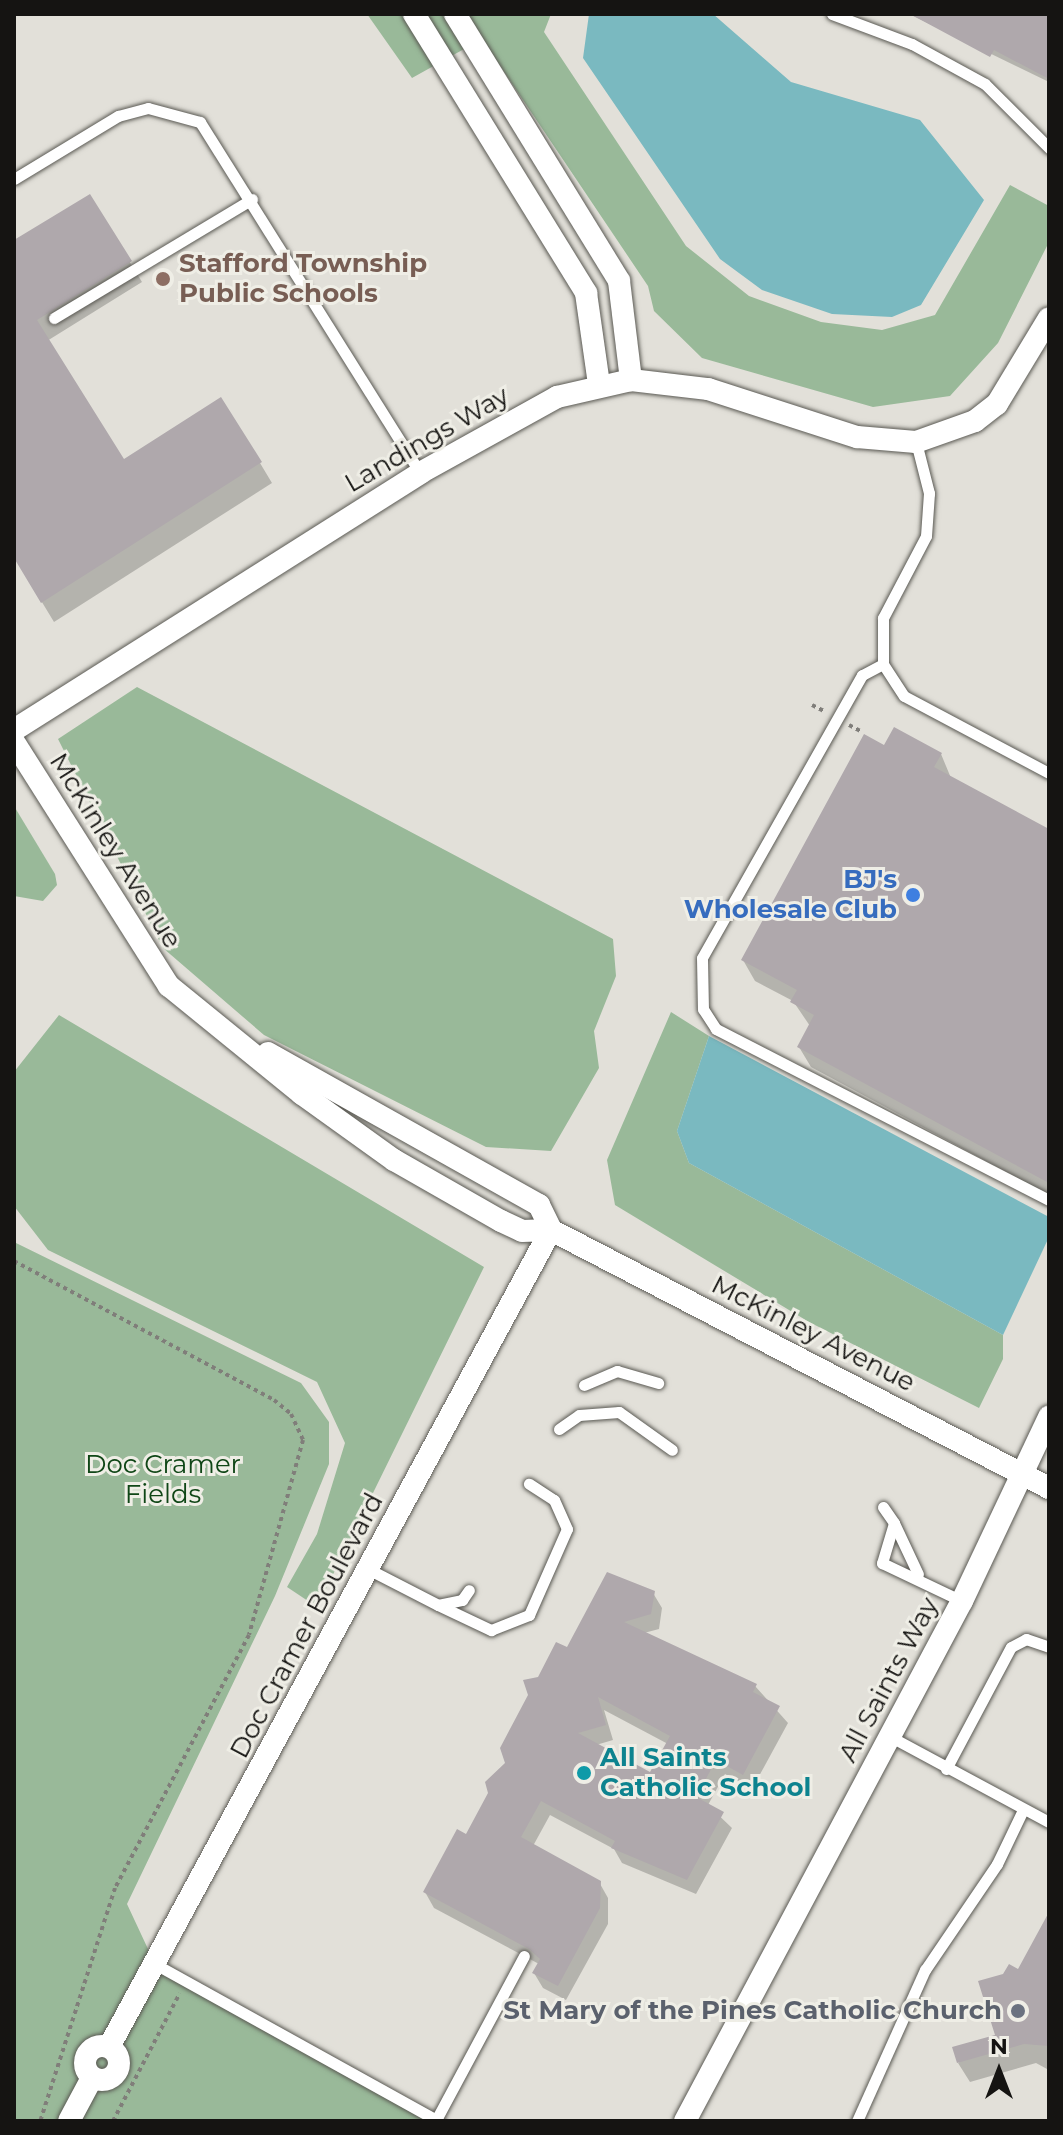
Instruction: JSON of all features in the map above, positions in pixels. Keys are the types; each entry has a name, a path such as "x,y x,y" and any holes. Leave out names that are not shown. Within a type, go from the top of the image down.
{"street":[{"path":"414,14 586,293 599,384"},
{"path":"455,14 619,281 631,380"},
{"path":"480,122 510,103"},
{"path":"916,442 975,421 997,404 1049,318"},
{"name":"Landings Way","path":"14,730 420,473 557,397 599,384 631,380 708,389 857,437 916,442"},
{"name":"McKinley Avenue","path":"14,742 140,949 208,1019 394,1160 522,1231 551,1230 1049,1488"},
{"name":"McKinley Avenue","path":"208,1019 539,1205 551,1230"},
{"name":"Doc Cramer Boulevard","path":"69,2121 92,2078 114,2074 118,2062 109,2047 370,1570 551,1230"},
{"name":"All Saints Way","path":"685,2121 962,1601 1049,1417"}],"lane":[{"path":"832,14 912,44 985,84 1049,148"},
{"path":"14,179 91,130 148,108 200,122 252,199 420,473"},
{"path":"54,318 252,199"},
{"path":"916,442 929,493 926,536 883,618 883,664 904,696 1049,773"},
{"path":"883,664 862,675 702,958 703,1009 716,1029 1049,1200"},
{"path":"584,1385 617,1371 658,1383"},
{"path":"559,1429 579,1415 619,1412 672,1450"},
{"path":"370,1570 491,1630 529,1615 567,1529 554,1500 529,1484"},
{"path":"883,1507 918,1574"},
{"path":"894,1523 882,1563 918,1574 962,1601"},
{"path":"438,1605 462,1600 469,1590"},
{"path":"946,1769 1011,1647 1026,1639 1049,1647"},
{"path":"891,1737 1022,1812 1049,1822"},
{"path":"857,2121 925,1970 989,1877 1022,1812"},
{"path":"155,1964 437,2120 524,1956"}],"path":[{"path":"14,1261 274,1400 296,1422 303,1452 249,1635 115,1888 40,2121"},
{"path":"113,2121 187,1981"}],"green space":[{"path":"367,14 551,14 544,32 686,246 749,296 821,322 882,330 935,315 1010,185 1049,206 1049,242 998,343 950,396 873,407 702,358 654,311 648,286 482,39 412,78"},
{"path":"137,687 613,939 616,976 594,1031 599,1068 551,1151 486,1147 264,1035 163,948 58,739"},
{"path":"14,806 55,874 57,885 43,901 14,896"},
{"path":"671,1012 709,1036 677,1131 689,1163 1003,1335 1003,1359 979,1408 809,1322 615,1205 607,1160"},
{"path":"59,1015 484,1267 317,1607 287,1587 317,1534 345,1443 317,1382 48,1250 14,1206 14,1072"},
{"name":"Doc Cramer Fields","path":"14,1242 301,1383 329,1422 329,1464 275,1596 127,1904 155,1964 438,2121 14,2121"}],"water":[{"path":"589,14 713,14 791,82 920,120 984,200 921,305 892,317 832,314 762,290 720,259 583,58"},
{"path":"709,1036 1049,1217 1049,1237 1003,1335 689,1163 677,1131"}],"building":[{"path":"910,14 1049,14 1049,79 994,50 990,57"},
{"path":"90,194 132,261 37,320 124,459 221,397 262,462 41,603 14,558 14,240"},
{"name":"BJ's Wholesale Club","path":"894,727 942,753 934,767 1049,829 1049,1183 797,1047 814,1015 790,1002 797,990 741,960 864,734 884,745"},
{"name":"All Saints Catholic School","path":"607,1572 655,1591 651,1614 624,1622 757,1684 753,1692 780,1706 743,1775 716,1760 698,1798 724,1812 687,1880 611,1848 615,1841 541,1801 521,1837 601,1881 600,1908 558,1986 532,1973 540,1959 529,1949 423,1892 457,1829 466,1834 488,1793 485,1782 505,1763 500,1748 528,1695 523,1680 538,1677 556,1642 567,1647","holes":["598,1697 670,1736 650,1772 578,1733 606,1725"]},
{"name":"St Mary of the Pines Catholic Church","path":"1049,1912 1049,2046 1024,2044 957,2063 952,2047 995,2035 978,1981 1003,1974 1009,1964 1018,1969"}],"place":[{"name":"Stafford Township Public Schools","path":"163,279"},
{"name":"BJ's Wholesale Club","path":"913,895"},
{"name":"All Saints Catholic School","path":"584,1773"},
{"name":"St Mary of the Pines Catholic Church","path":"1018,2011"}]}
